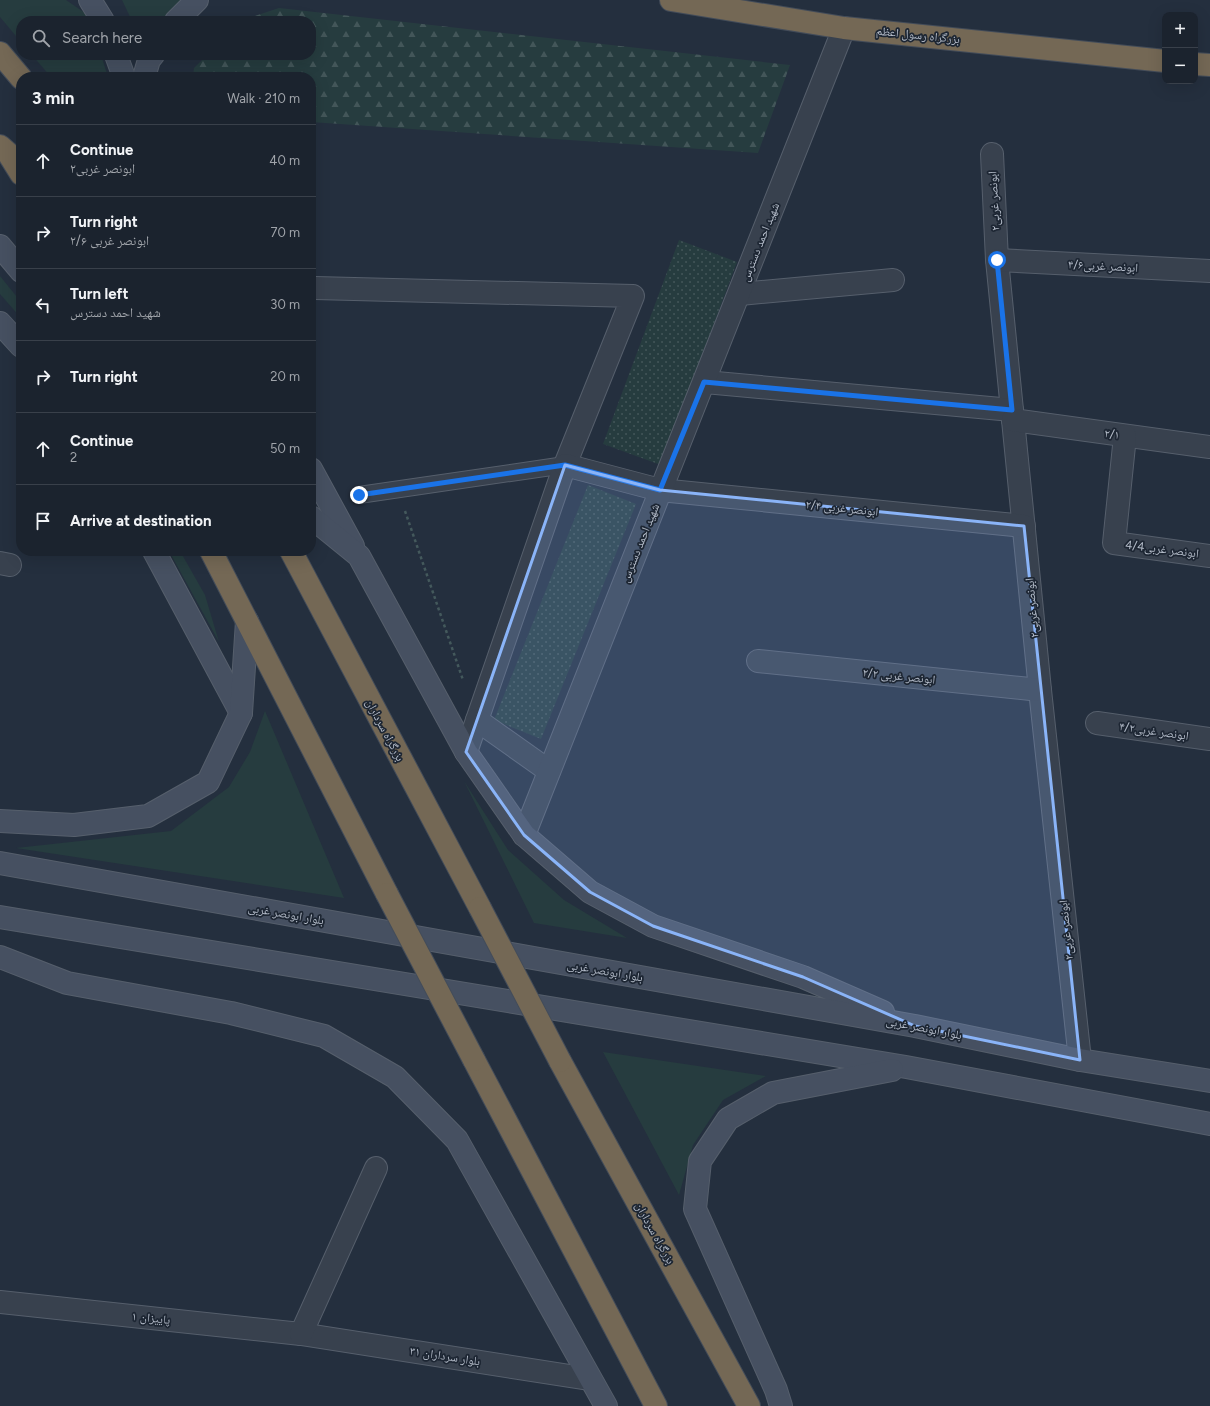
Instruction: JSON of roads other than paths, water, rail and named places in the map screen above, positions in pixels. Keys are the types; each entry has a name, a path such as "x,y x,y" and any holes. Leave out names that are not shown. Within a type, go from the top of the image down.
{"highway":[{"name":"بزرگراه رسول اعظم","path":"671,0 844,28 1162,61"},
{"path":"0,53 16,72"},
{"path":"1198,64 1210,65"},
{"path":"0,146 8,153 16,166"},
{"path":"214,556 387,894 656,1406"},
{"name":"بزرگراه سرداران","path":"294,556 560,1061 749,1406"}],"main road":[{"path":"90,0 100,16"},
{"path":"181,16 197,0"},
{"path":"118,60 122,72"},
{"path":"145,72 149,60"},
{"path":"0,246 16,265"},
{"path":"0,323 16,341"},
{"path":"316,478 466,752 524,835 590,892 653,926 802,977 915,1026"},
{"path":"316,521 359,556"},
{"path":"157,556 241,713"},
{"path":"0,821 74,825 148,816 208,782 241,713 247,621"},
{"name":"بلوار ابونصر غربی","path":"0,863 915,1026 1080,1060 1210,1081"},
{"path":"0,917 906,1067 1210,1124"},
{"path":"0,957 67,983 231,1013 324,1036 395,1077 458,1140 589,1379 606,1406"},
{"path":"781,1406 776,1390 695,1209 700,1161 728,1119 773,1093 906,1067"}],"street":[{"name":"شهید احمد دسترس","path":"524,835 660,490 740,294 844,28"},
{"name":"۲ابونصر غربی","path":"992,154 997,260 1040,690 1080,1060"},
{"name":"۴/۶ابونصر غربی","path":"997,260 1210,271"},
{"path":"740,294 892,280"},
{"path":"316,288 633,296 565,465 466,752"},
{"name":"۲/۱","path":"704,382 1013,415 1125,436 1210,447"},
{"name":"4/4ابونصر غربی","path":"1125,436 1114,543 1210,556"},
{"name":"ابونصر غربی ۲/۴","path":"565,465 660,490 1024,526"},
{"name":"ابونصر غربی ۲/۲","path":"758,661 1040,690"},
{"path":"477,720 549,771"},
{"name":"۴/۲ابونصر غربی","path":"1097,723 1210,739"},
{"path":"301,1334 376,1168"},
{"name":"پاییزان ۱","path":"0,1302 301,1334"},
{"name":"بلوار سرداران ۳۱","path":"301,1334 589,1379"}],"lane":[{"path":"359,495 565,465"}]}
